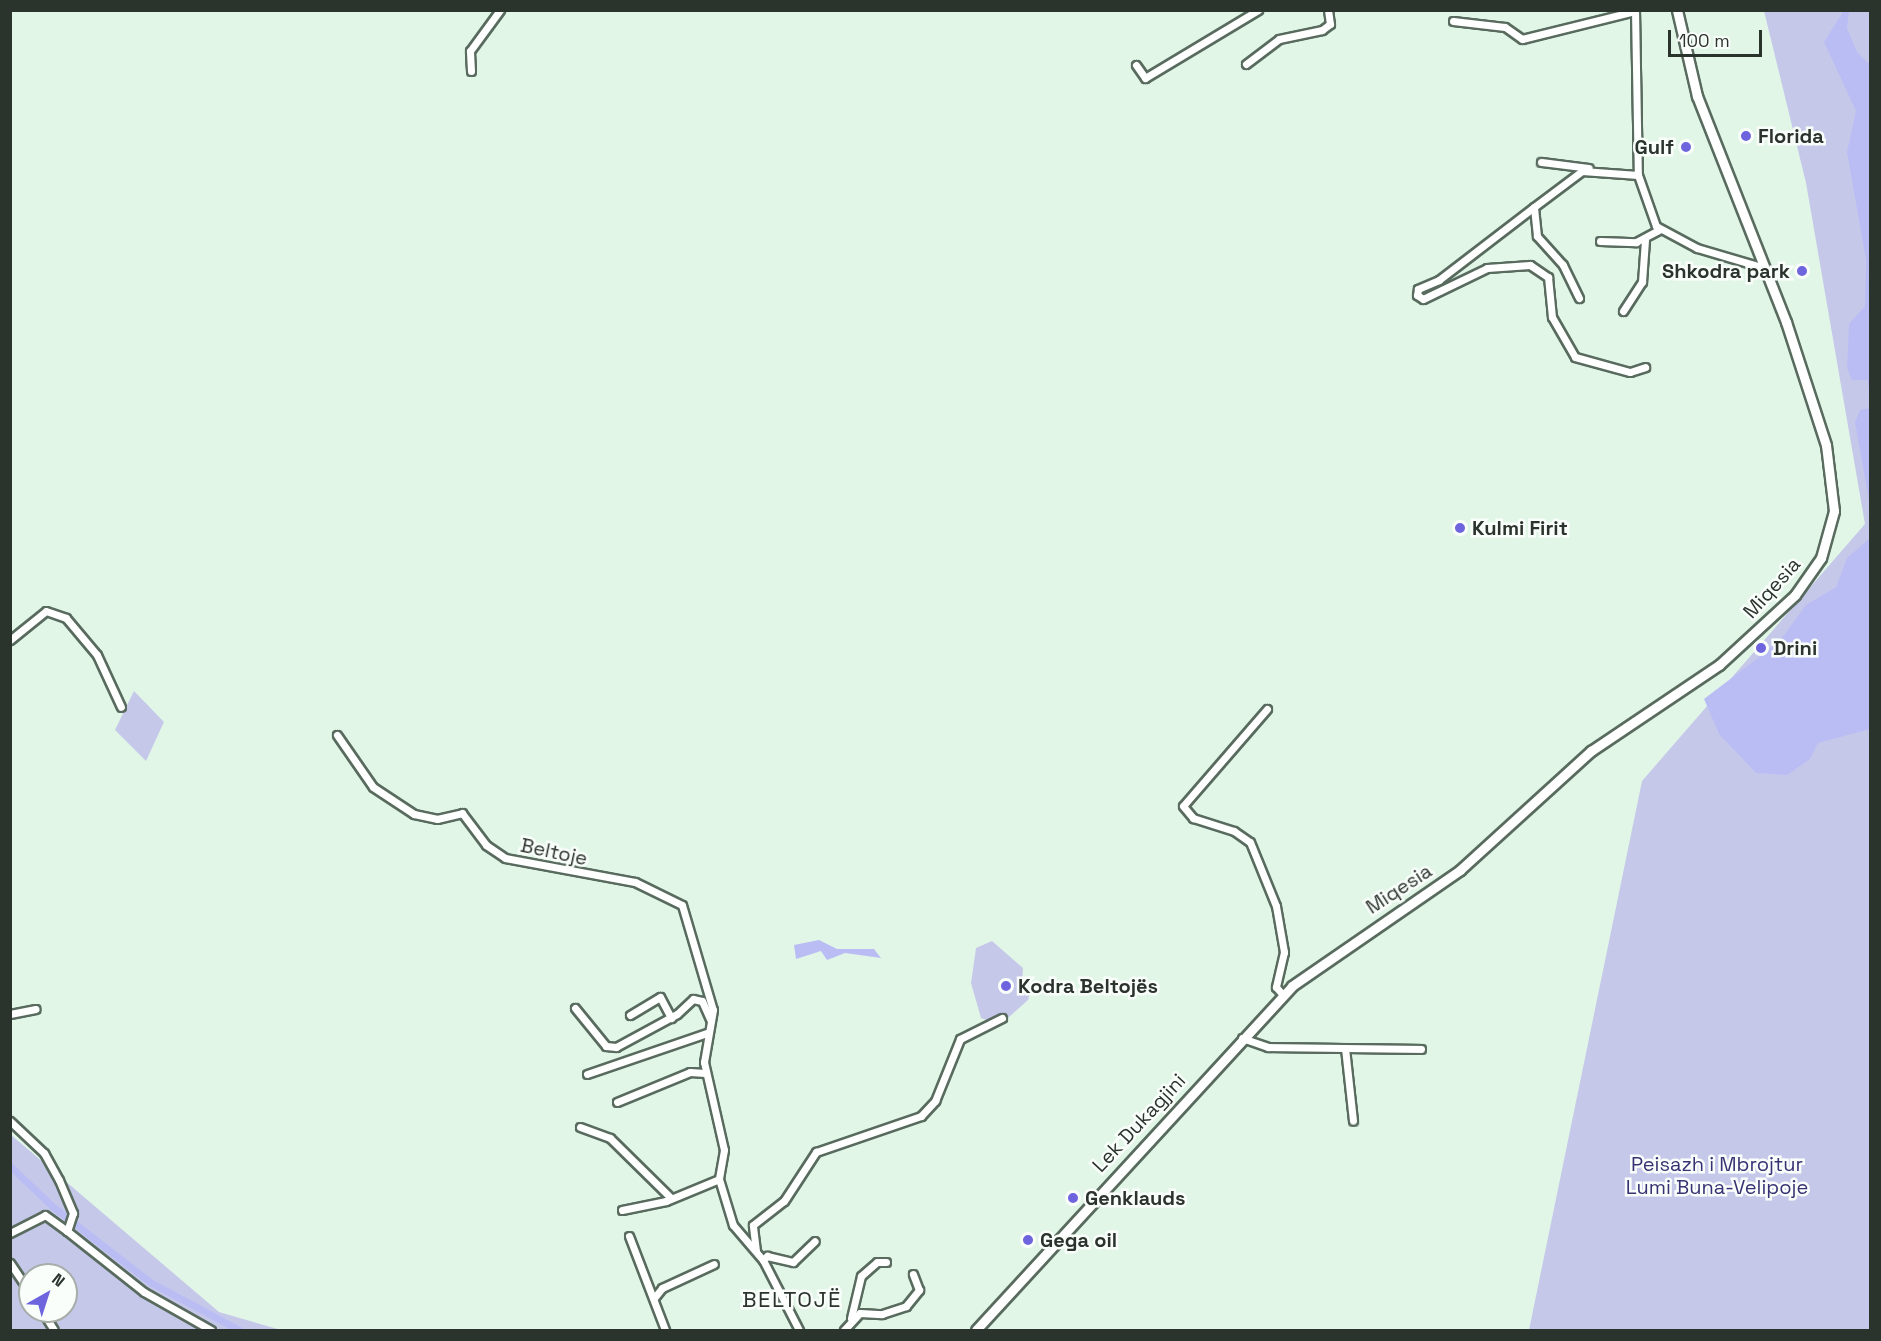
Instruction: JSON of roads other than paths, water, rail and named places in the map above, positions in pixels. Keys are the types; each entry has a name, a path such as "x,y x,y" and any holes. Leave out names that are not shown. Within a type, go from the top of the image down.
{"main road":[{"name":"Miqesia","path":"1347,944 1450,876 1576,763 1719,665 1795,595 1816,568 1831,532 1831,465 1765,268 1697,96 1677,10"},
{"name":"Lek Dukagjini","path":"976,1330 1283,995 1347,944"}],"street":[{"path":"471,71 470,51 500,10"},
{"path":"1136,65 1145,78 1258,10"},
{"path":"1246,64 1279,39 1322,30 1330,24 1328,10"},
{"path":"1453,21 1505,27 1522,39 1635,11 1638,175 1659,230 1728,259 1765,268"},
{"path":"1541,162 1638,175"},
{"path":"1599,169 1577,174 1439,280 1418,289 1417,295 1423,299 1487,268 1530,265 1548,277 1552,317 1570,353 1630,372 1645,367"},
{"path":"1534,207 1537,236 1563,265 1579,298"},
{"path":"1600,241 1645,240 1659,230"},
{"path":"1623,310 1642,282 1645,240"},
{"path":"10,640 46,611 66,618 97,655 121,707"},
{"path":"1267,709 1183,806 1193,818 1234,831 1250,842 1276,906 1284,952 1276,987 1283,995"},
{"name":"Beltoje","path":"337,735 381,793 426,819 462,813 486,845 505,858 635,882 676,899 689,920 700,980 712,1005 707,1033 705,1073 724,1150 719,1179 733,1225 760,1258"},
{"path":"630,1015 660,997 671,1018"},
{"path":"575,1008 606,1046 616,1047 671,1018 697,998 710,1018"},
{"path":"10,1014 36,1009"},
{"path":"799,1330 760,1258 753,1225 784,1201 816,1152 921,1116 935,1101 960,1039 1002,1018"},
{"path":"587,1074 707,1033"},
{"path":"1242,1038 1268,1047 1421,1049"},
{"path":"1345,1048 1353,1121"},
{"path":"617,1102 690,1072 705,1073"},
{"path":"10,1121 48,1159 74,1218 68,1229"},
{"path":"580,1127 610,1138 669,1196"},
{"path":"622,1210 719,1179"},
{"path":"10,1233 45,1215 68,1229 180,1314 211,1330"},
{"path":"629,1236 665,1330"},
{"path":"760,1258 767,1256 793,1262 815,1241"},
{"path":"844,1330 851,1318 861,1276 877,1262 886,1262"},
{"path":"654,1298 662,1288 714,1264"},
{"path":"851,1318 906,1306 919,1290 913,1274"}],"waterway":[{"path":"10,1166 52,1206 150,1282 239,1330"}],"place":[{"name":"Florida","path":"1746,136"},
{"name":"Gulf","path":"1686,147"},
{"name":"Shkodra park","path":"1802,271"},
{"name":"Kulmi Firit","path":"1460,528"},
{"name":"Drini","path":"1761,648"},
{"name":"Kodra Beltojës","path":"1006,986"},
{"name":"Genklauds","path":"1073,1198"},
{"name":"Gega oil","path":"1028,1240"}],"district":[{"name":"BELTOJË","path":"792,1300"}],"park label":[{"name":"Peisazh i Mbrojtur Lumi Buna-Velipoje","path":"1717,1176"}]}
